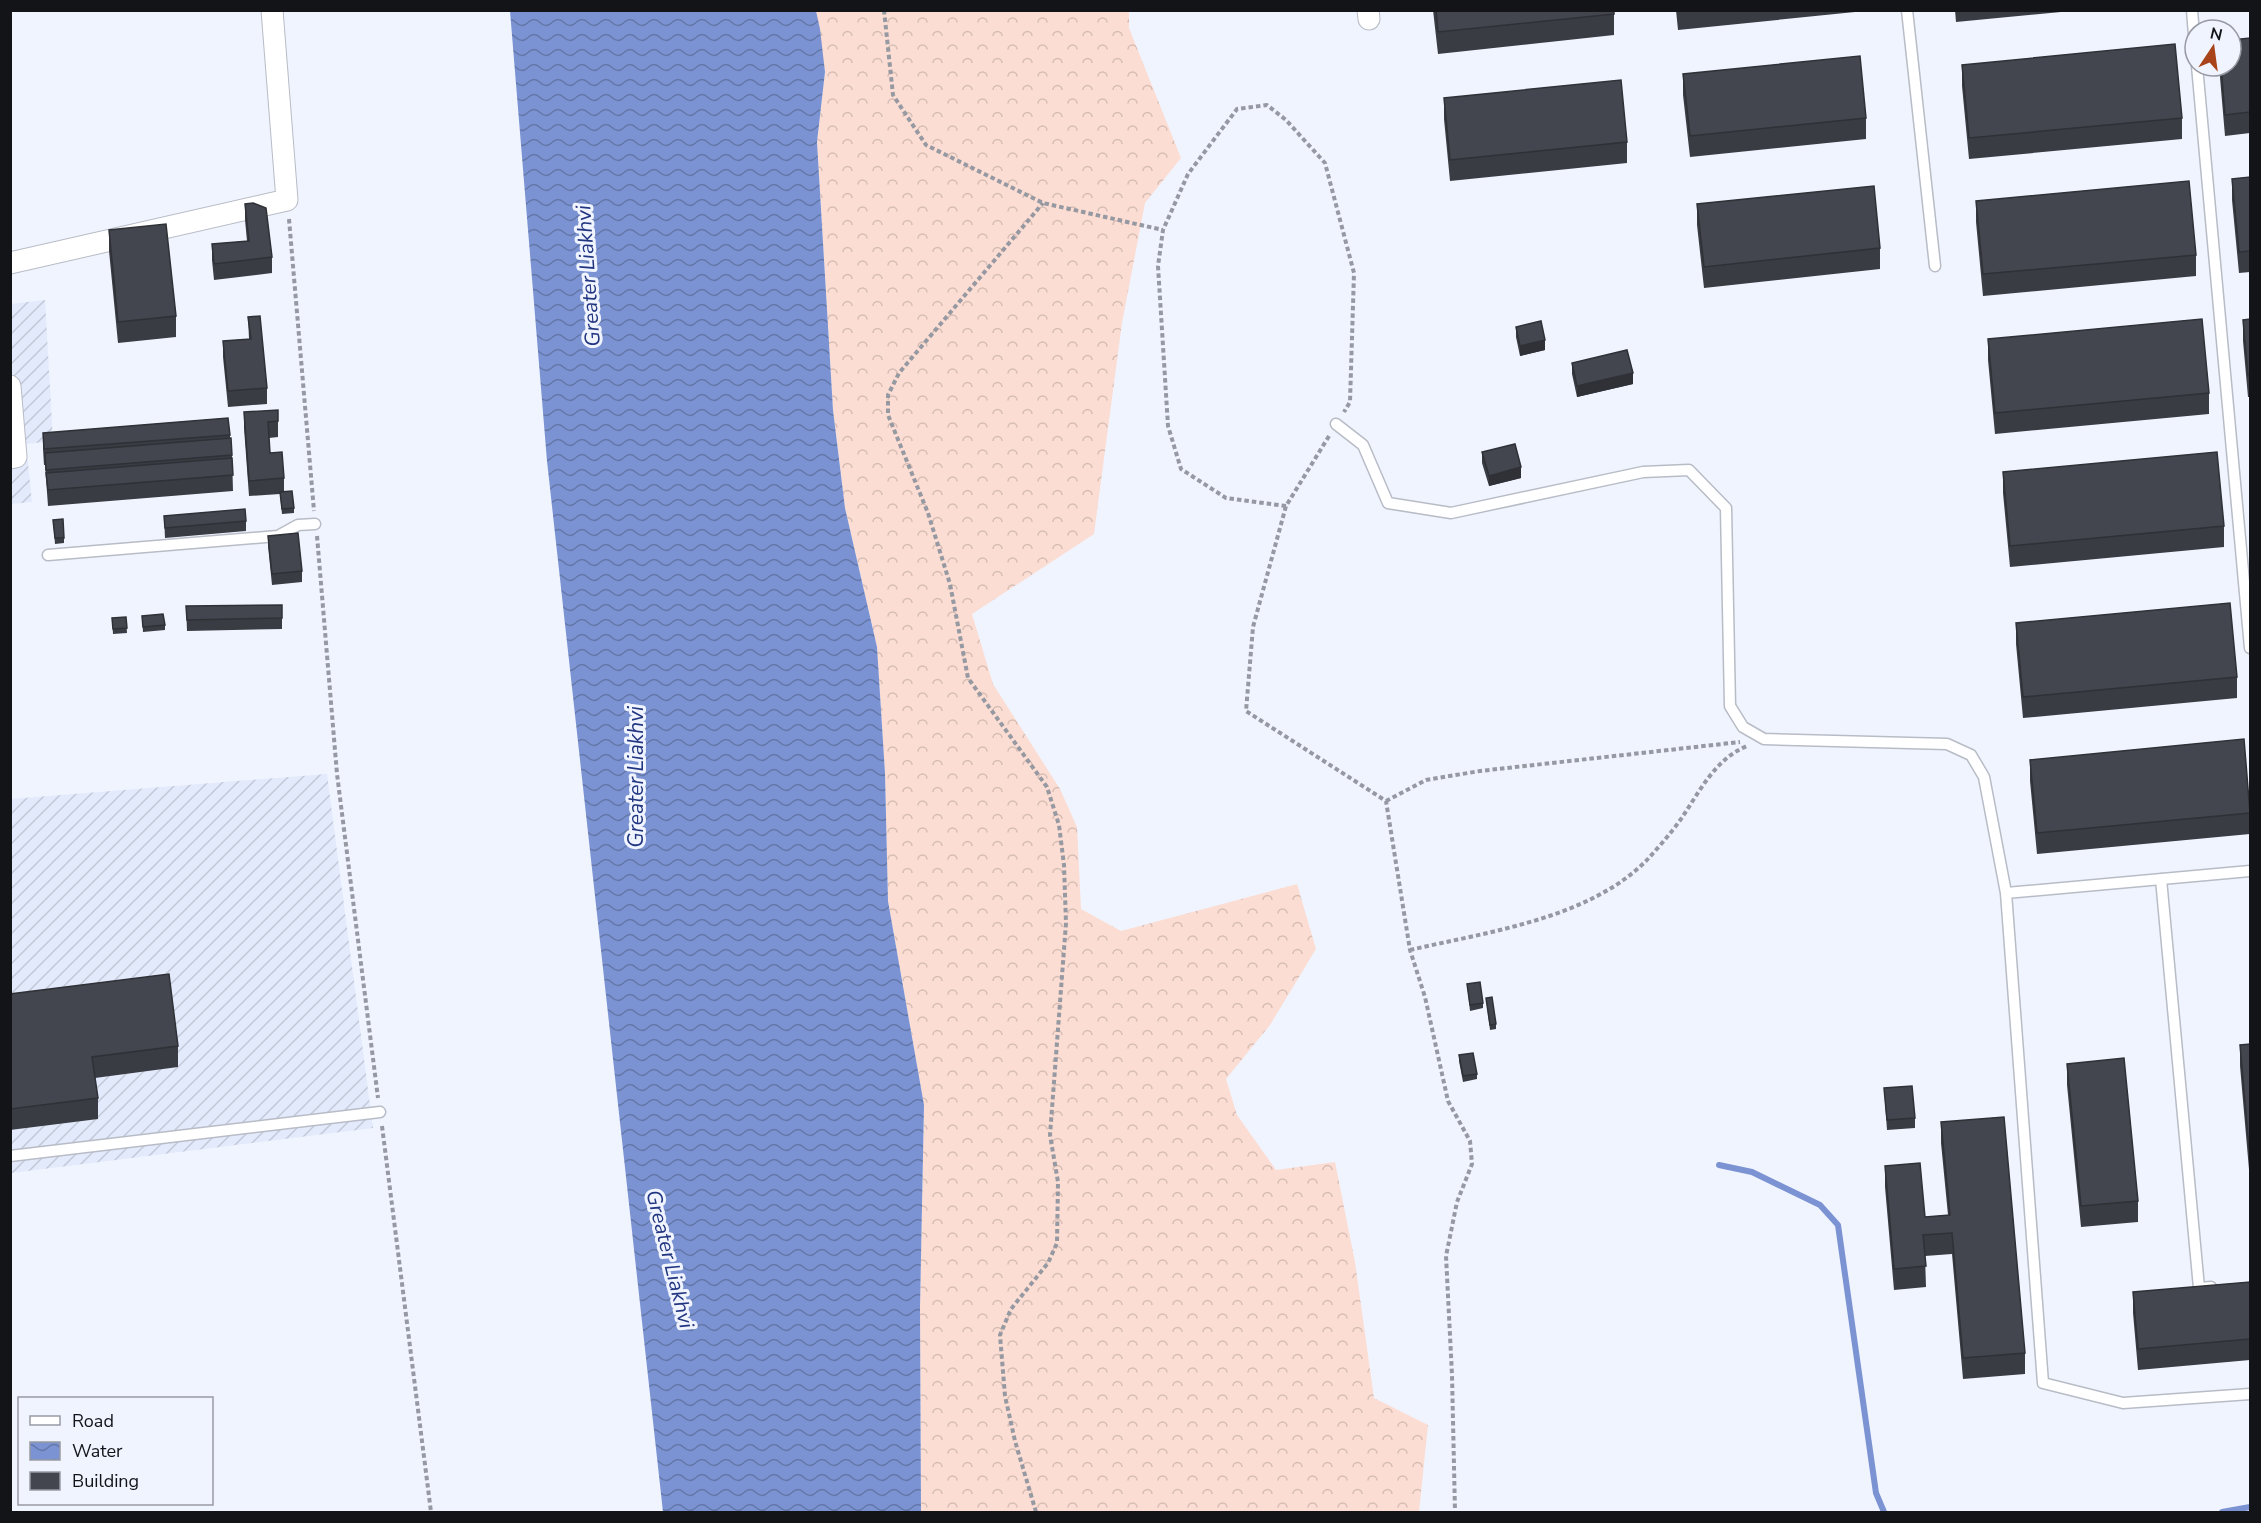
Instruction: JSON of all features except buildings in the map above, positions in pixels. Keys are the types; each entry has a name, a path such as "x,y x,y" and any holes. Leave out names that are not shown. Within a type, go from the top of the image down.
{"street":[{"path":"11,266 287,200 272,10"},
{"path":"10,386 16,457 10,458"}],"lane":[{"path":"1907,10 1935,267"},
{"path":"2198,78 2250,648"},
{"path":"1336,424 1363,445 1388,503 1451,513 1643,472 1689,470 1726,508 1730,706 1743,727 1764,739 1947,744 1971,755 1984,777 2006,893 2043,1383 2123,1403 2250,1394"},
{"path":"48,555 278,536 298,525 315,524"},
{"path":"2006,893 2250,871"},
{"path":"2161,879 2199,1288 2219,1286"},
{"path":"10,1156 380,1112"}],"path":[{"path":"884,10 893,95 926,145 1043,203 1163,230"},
{"path":"1286,506 1227,498 1181,469 1168,426 1158,266 1163,230 1188,174 1237,109 1267,105 1286,120 1325,163 1354,273 1350,402 1286,506 1253,627 1246,711 1386,801 1410,950 1425,997 1448,1101 1470,1141 1472,1164 1457,1202 1446,1256 1452,1375 1455,1512"},
{"path":"287,200 337,774 431,1512"},
{"path":"1036,1512 1015,1441 1005,1396 1000,1335 1011,1309 1048,1263 1057,1244 1058,1182 1050,1135 1066,923 1064,865 1060,835 1047,787 968,678 950,584 928,513 888,415 888,395 899,373 1043,203"},
{"path":"1386,801 1426,780 1480,771 1696,749 1764,739"},
{"path":"1410,950 1533,921 1580,904 1614,887 1645,862 1679,822 1716,766 1736,750 1764,739"}],"shaded area":[{"path":"45,300 53,441 26,444 32,502 11,504 11,304"},
{"path":"327,774 373,1128 11,1173 11,799"}],"green space":[{"path":"815,11 1129,11 1129,28 1181,158 1145,203 1122,323 1094,534 972,614 993,684 1060,789 1077,827 1081,909 1121,931 1297,884 1316,949 1270,1025 1226,1079 1237,1115 1276,1170 1335,1162 1355,1262 1374,1398 1428,1425 1419,1512 921,1512 920,1308 924,1105 888,901 885,773 877,647 845,508 833,410 817,142 825,72"}],"water":[{"name":"Greater Liakhvi","path":"510,11 816,11 825,72 817,142 833,410 845,508 877,647 885,773 888,901 924,1105 920,1308 921,1512 663,1512 547,461"}],"waterway":[{"path":"1719,1165 1752,1172 1820,1205 1838,1225 1876,1493 1884,1512"},
{"path":"2222,1512 2250,1507"}]}
